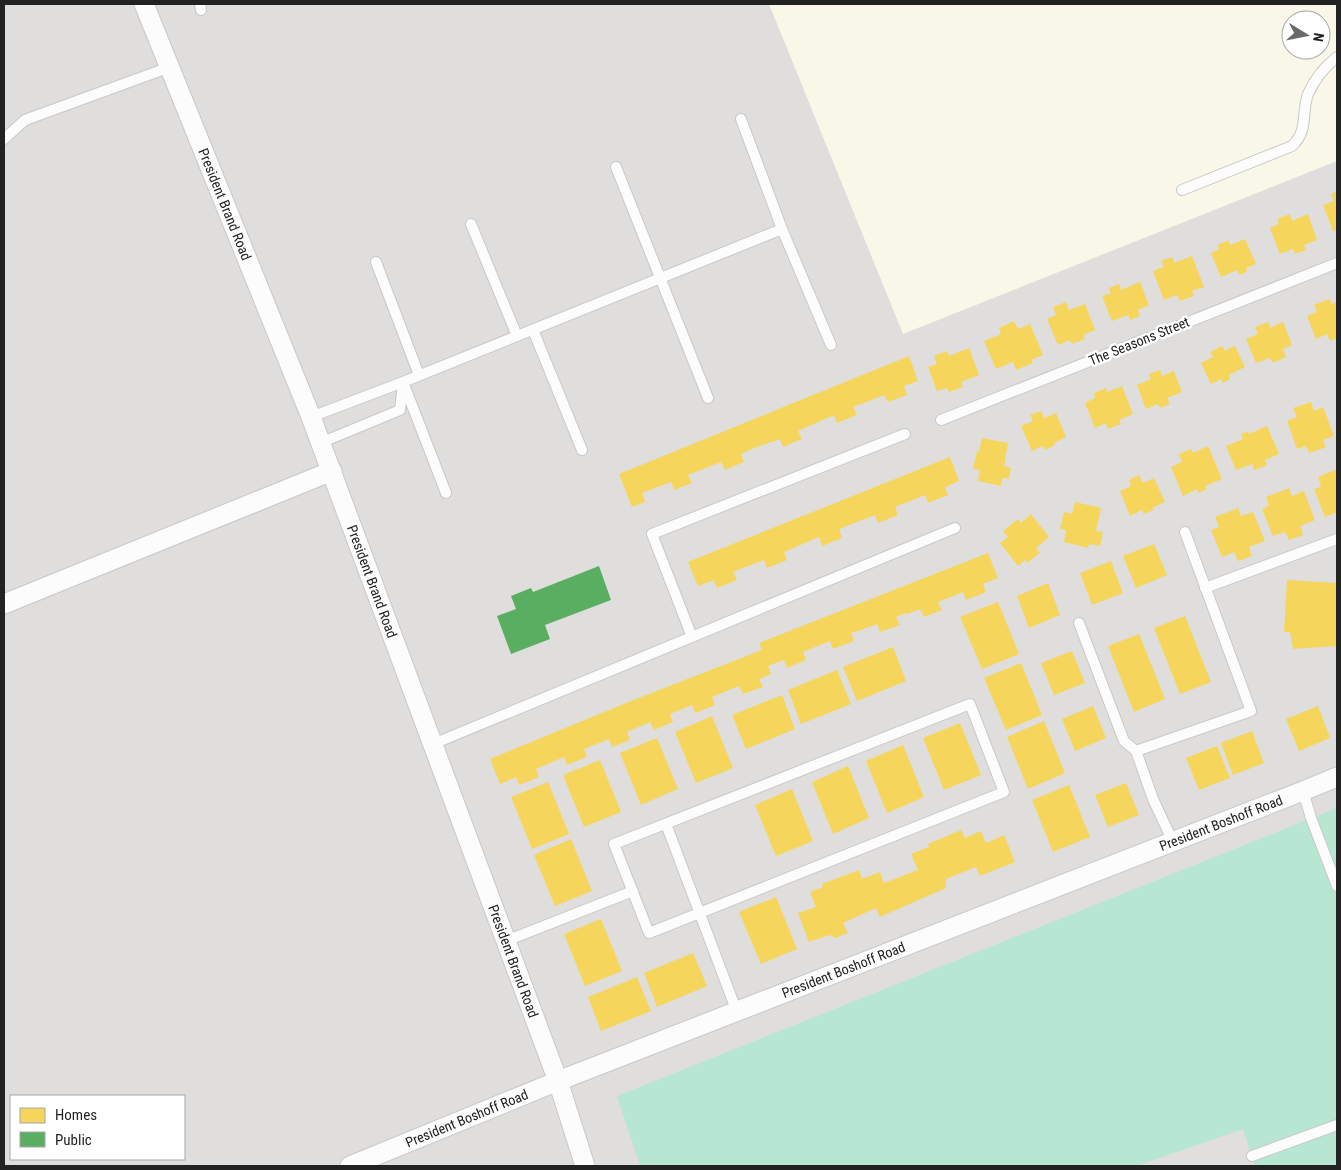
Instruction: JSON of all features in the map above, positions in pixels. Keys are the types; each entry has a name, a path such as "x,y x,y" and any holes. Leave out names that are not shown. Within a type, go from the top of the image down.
{"street":[{"name":"President Brand Road","path":"144,4 332,471 558,1081 584,1166"},
{"path":"4,604 332,471"},
{"name":"President Boshoff Road","path":"350,1166 558,1081 1173,842 1337,776"}],"lane":[{"path":"1182,190 1292,146 1299,139 1303,131 1308,95 1320,72 1337,57"},
{"path":"4,139 25,120 170,67"},
{"path":"741,119 782,229 831,345"},
{"path":"616,167 708,398"},
{"path":"471,224 517,336"},
{"path":"311,417 419,376 782,229"},
{"path":"376,262 419,376"},
{"name":"The Seasons Street","path":"941,420 1337,262"},
{"path":"533,330 582,450"},
{"path":"320,443 400,410 403,382"},
{"path":"403,382 446,493"},
{"path":"692,637 652,534 905,434"},
{"path":"433,744 955,528"},
{"path":"1136,751 1251,711 1185,532"},
{"path":"1205,588 1337,539"},
{"path":"1079,623 1124,741 1136,751 1153,799 1173,842"},
{"path":"970,704 1004,792 649,933 633,891 614,844 970,704"},
{"path":"1303,791 1311,818 1337,886"},
{"path":"666,824 737,1012"},
{"path":"506,941 633,891"},
{"path":"1252,1156 1337,1125"}],"shaded area":[{"path":"4,4 1337,4 1337,1166 4,1166"},
{"path":"769,4 1337,4 1337,161 903,334"},
{"path":"1243,1129 1255,1166 1137,1166"}],"green space":[{"path":"1337,808 1337,1166 640,1166 617,1096"}],"building: Homes":[{"path":"1337,191 1337,230 1333,231 1323,205 1334,201 1331,194"},
{"path":"1290,214 1292,221 1308,214 1317,240 1304,245 1306,250 1295,254 1293,249 1280,254 1270,228 1279,224 1277,219"},
{"path":"1245,239 1256,264 1246,268 1247,272 1239,275 1237,270 1221,277 1211,253 1219,249 1218,245 1228,240 1230,245"},
{"path":"1192,256 1204,287 1192,291 1194,296 1180,301 1177,295 1164,300 1153,271 1164,267 1161,261 1172,257 1174,263"},
{"path":"1140,282 1149,305 1138,310 1140,316 1130,320 1128,315 1112,321 1102,296 1111,293 1109,288 1119,284 1121,290"},
{"path":"1329,299 1332,304 1337,302 1337,338 1330,341 1327,334 1316,339 1307,316 1317,312 1314,305"},
{"path":"1066,302 1069,310 1085,304 1095,330 1083,335 1085,339 1072,344 1070,340 1058,345 1047,319 1056,315 1053,307"},
{"path":"1014,321 1018,329 1030,324 1043,355 1031,360 1033,363 1016,370 1013,362 996,369 984,341 1001,334 999,328"},
{"path":"1268,322 1270,328 1283,322 1292,345 1283,349 1286,357 1273,363 1270,358 1256,363 1246,339 1258,334 1255,327"},
{"path":"1222,346 1225,351 1235,346 1245,367 1229,375 1230,379 1223,383 1221,379 1211,384 1201,363 1213,357 1210,352"},
{"path":"969,348 979,375 961,382 963,387 949,392 947,388 937,391 928,367 937,364 934,356 947,351 949,356"},
{"path":"909,356 918,381 904,386 907,395 888,402 884,395 853,407 857,415 837,423 834,415 798,431 802,439 783,447 780,439 754,448 741,454 744,462 725,470 721,462 688,475 692,483 674,490 671,482 642,493 645,502 632,507 619,474"},
{"path":"1160,370 1162,376 1174,371 1182,392 1167,398 1170,404 1160,408 1158,404 1146,409 1137,385 1151,379 1149,374"},
{"path":"1122,386 1133,414 1119,420 1121,424 1108,429 1106,423 1095,428 1085,403 1095,398 1094,393 1106,388 1107,392"},
{"path":"1311,402 1314,411 1323,407 1334,436 1323,440 1326,447 1309,453 1306,446 1297,449 1287,421 1297,417 1293,408"},
{"path":"1041,411 1044,418 1056,413 1066,437 1045,450 1043,446 1032,451 1021,426 1033,421 1030,415"},
{"path":"1267,426 1279,454 1265,460 1267,465 1254,470 1252,464 1236,470 1226,446 1243,439 1241,434 1248,431 1249,434"},
{"path":"982,438 1008,443 1004,466 1011,468 1009,479 1002,478 1001,486 978,481 980,470 973,469"},
{"path":"1208,446 1222,479 1205,486 1207,489 1199,493 1197,489 1183,496 1171,467 1182,462 1179,454 1191,449 1193,453"},
{"path":"950,457 959,481 945,487 948,495 928,503 925,495 895,507 898,515 878,523 875,515 839,529 842,538 822,546 819,537 784,552 787,560 767,568 764,560 733,572 737,580 717,588 714,580 698,586 688,562"},
{"path":"1337,469 1337,512 1325,517 1314,489 1321,487 1318,477"},
{"path":"1139,475 1143,483 1154,478 1165,502 1144,514 1142,510 1130,516 1120,491 1131,486 1129,480"},
{"path":"1289,488 1292,496 1304,491 1315,520 1300,526 1303,535 1289,540 1285,532 1273,536 1262,509 1269,506 1266,497"},
{"path":"1075,502 1101,508 1096,531 1103,532 1100,546 1089,544 1088,548 1064,542 1066,530 1060,529 1064,512 1072,514"},
{"path":"1238,508 1241,516 1253,512 1265,541 1249,547 1252,556 1238,561 1234,552 1222,557 1211,530 1219,527 1215,517"},
{"path":"1031,514 1049,537 1036,548 1040,553 1027,563 1025,560 1018,566 1000,543 1008,537 1003,531 1018,519 1021,523"},
{"path":"1154,544 1167,575 1136,588 1123,556"},
{"path":"988,553 998,578 983,584 986,592 966,600 963,592 938,602 942,610 924,617 920,609 906,613 896,617 900,625 880,632 877,624 851,633 854,641 833,649 830,641 803,652 806,660 787,668 784,660 768,666 771,674 759,679 763,687 743,694 739,686 712,697 715,705 695,713 692,705 670,714 673,722 654,730 650,722 627,732 630,740 612,747 609,739 584,749 587,757 567,765 564,757 536,769 539,777 519,785 516,777 500,784 490,759 762,650 759,643"},
{"path":"1111,561 1123,593 1092,605 1080,573"},
{"path":"1287,580 1337,583 1337,646 1293,649 1290,632 1284,632"},
{"path":"1048,583 1060,615 1029,628 1017,596"},
{"path":"998,602 1019,654 982,669 960,617"},
{"path":"1185,616 1211,682 1180,694 1154,628"},
{"path":"1139,634 1165,699 1134,712 1108,646"},
{"path":"893,647 906,681 857,701 843,667"},
{"path":"1072,651 1085,683 1054,695 1041,663"},
{"path":"1021,663 1042,715 1006,730 984,678"},
{"path":"837,670 851,704 801,724 788,690"},
{"path":"782,695 795,729 746,749 732,715"},
{"path":"1093,706 1106,738 1075,751 1062,719"},
{"path":"1318,706 1330,738 1299,751 1286,719"},
{"path":"712,716 733,768 696,783 675,732"},
{"path":"1044,721 1065,773 1028,789 1007,737"},
{"path":"960,723 981,775 944,790 923,738"},
{"path":"1252,731 1264,763 1233,775 1221,743"},
{"path":"657,738 678,789 641,805 620,753"},
{"path":"903,745 924,797 887,813 866,761"},
{"path":"1217,746 1230,778 1199,790 1186,758"},
{"path":"600,760 621,812 584,827 563,775"},
{"path":"848,766 869,818 833,834 812,782"},
{"path":"548,782 569,834 532,849 511,797"},
{"path":"1126,783 1139,815 1108,827 1095,795"},
{"path":"1069,785 1090,837 1053,852 1032,800"},
{"path":"792,789 813,841 776,856 755,805"},
{"path":"961,830 965,838 981,831 986,843 1004,835 1015,862 980,876 976,867 946,879 946,888 880,917 876,908 843,923 848,933 835,938 830,935 809,942 798,913 816,907 810,892 823,887 822,884 859,870 862,879 880,872 884,883 918,870 911,854 929,847 928,844"},
{"path":"571,839 592,891 555,906 534,855"},
{"path":"776,897 797,949 761,964 739,912"},
{"path":"601,919 622,971 585,986 564,934"},
{"path":"693,953 707,986 657,1007 644,973"},
{"path":"637,977 651,1011 601,1031 588,997"}],"building: Public":[{"path":"599,566 611,600 545,625 550,639 511,654 497,616 516,609 511,596 531,588 533,592"}]}
